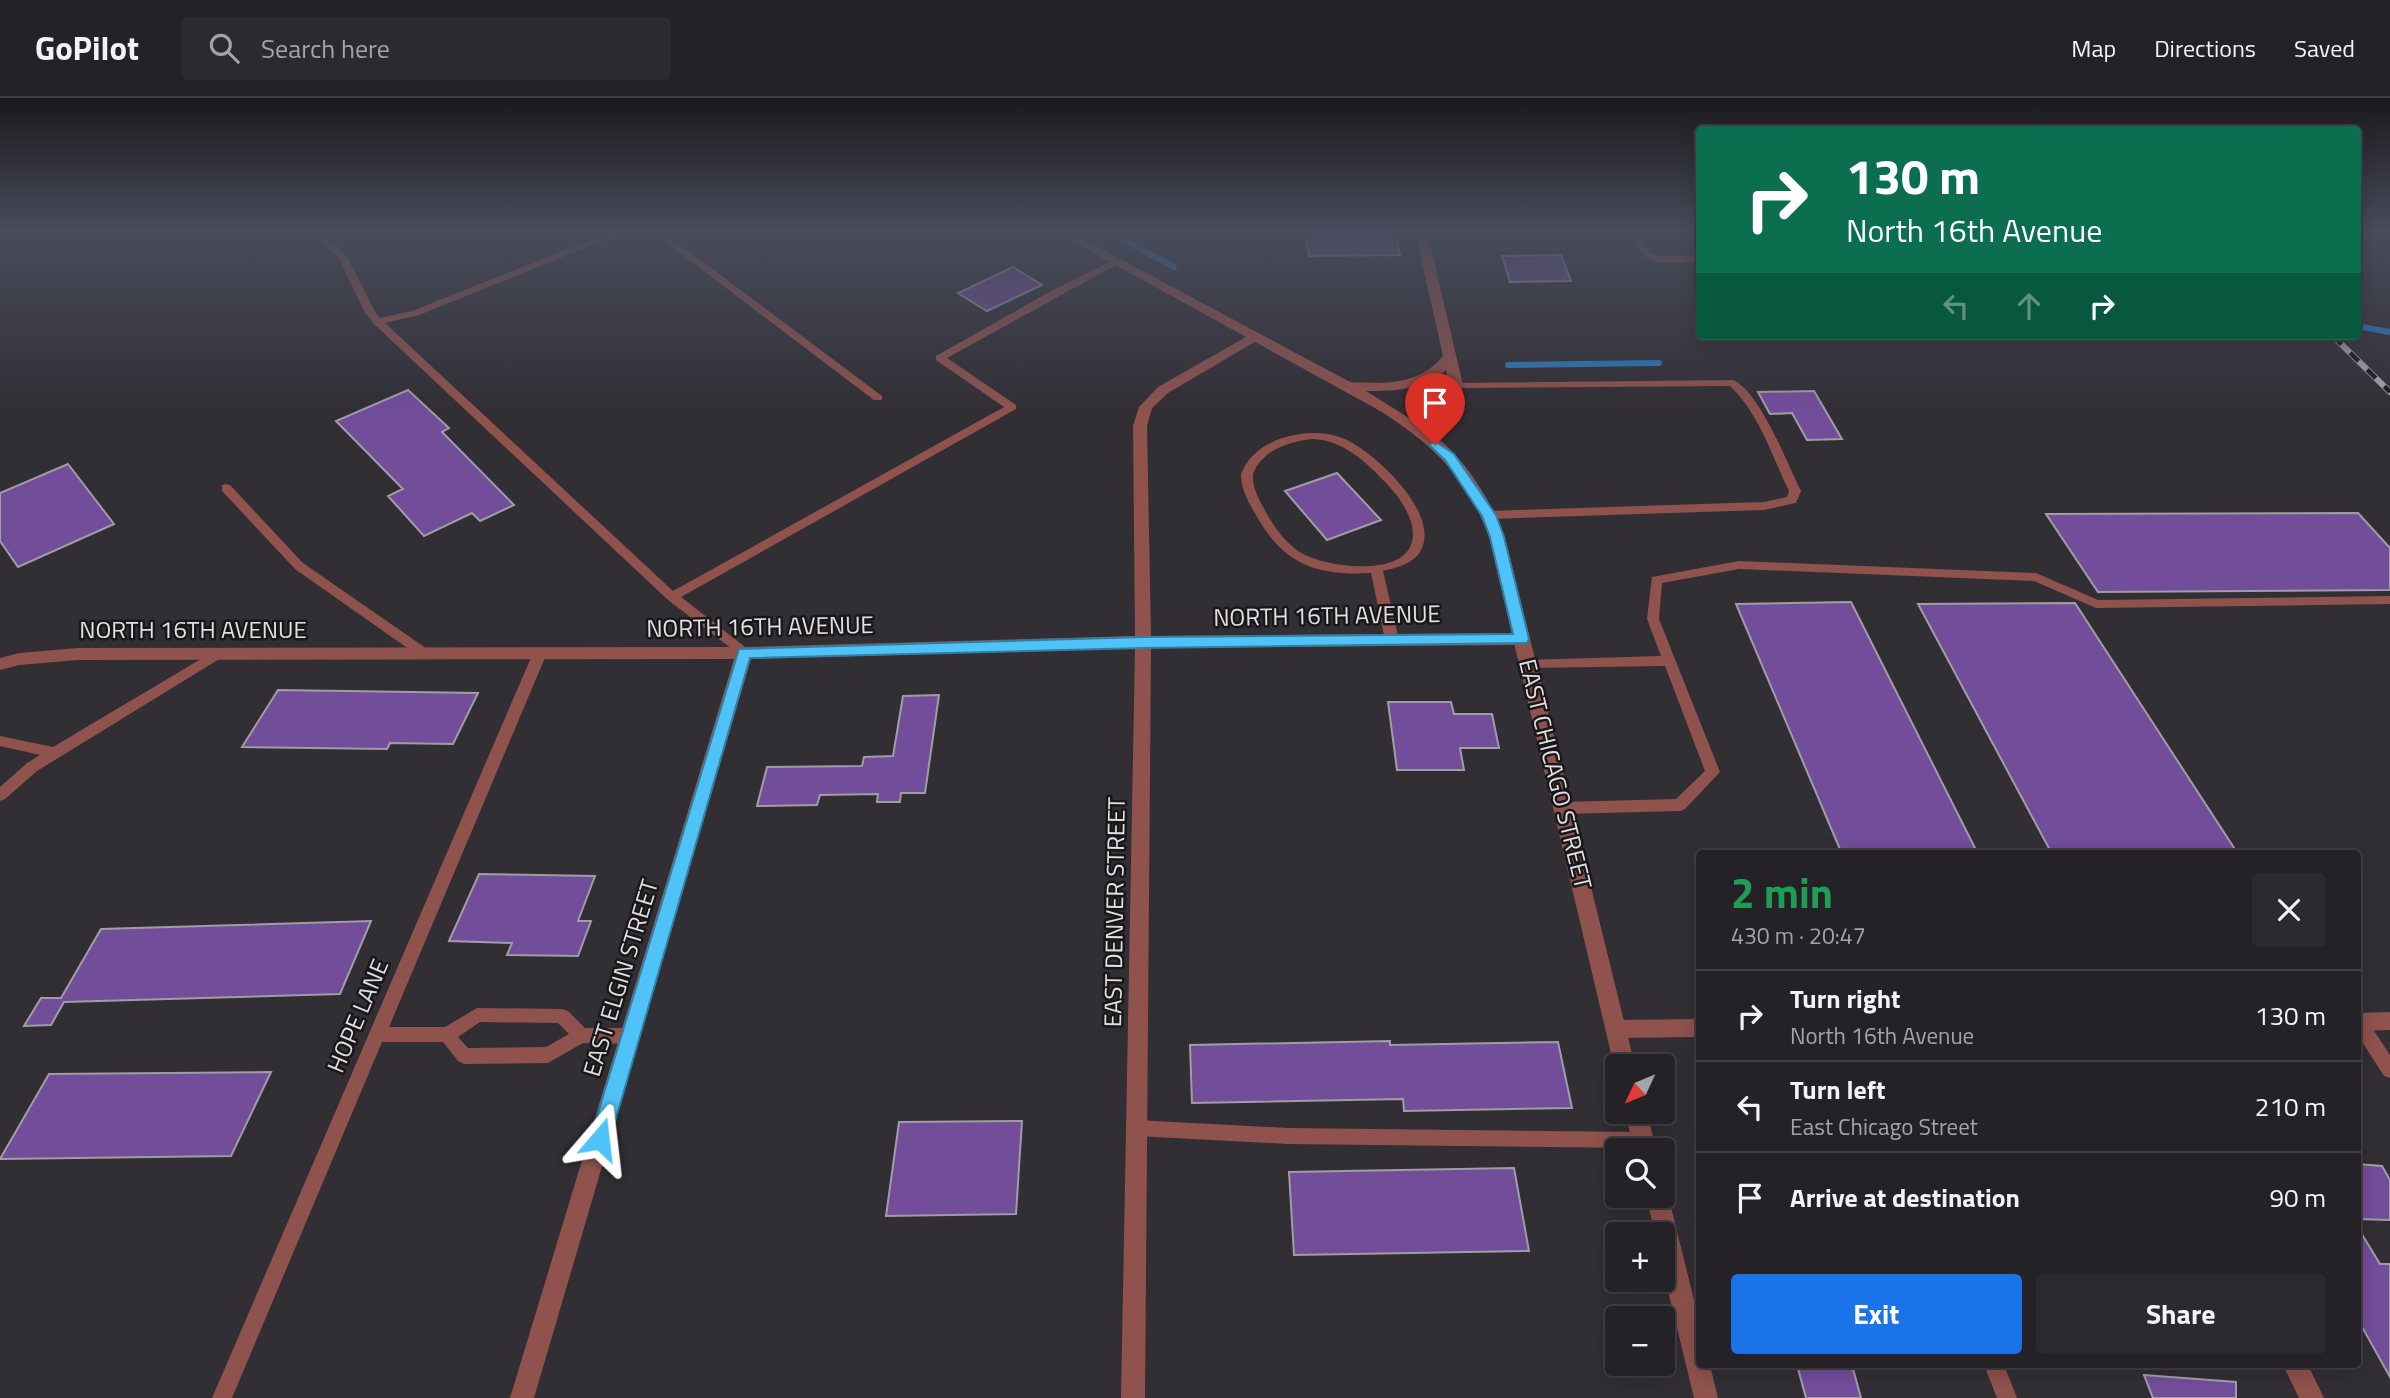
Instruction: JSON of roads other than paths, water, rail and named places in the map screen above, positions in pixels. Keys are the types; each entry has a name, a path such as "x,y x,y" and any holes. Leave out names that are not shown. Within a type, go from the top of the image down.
{"street":[{"name":"EAST CHICAGO STREET","path":"1170,292 1346,386 1421,433 1449,457 1489,515 1497,537 1622,1054"},
{"path":"1421,433 1448,405 1456,385 1436,292"},
{"name":"EAST DENVER STREET","path":"1133,1398 1143,642 1140,426 1146,407 1163,390 1253,337"},
{"path":"1346,386 1375,388 1423,378 1434,373 1451,355"},
{"name":"NORTH 16TH AVENUE","path":"0,664 19,659 78,654 744,653 1143,642 1522,639"},
{"name":"EAST ELGIN STREET","path":"522,1398 744,653"},
{"path":"2361,1022 2390,1021"},
{"path":"1616,1029 1696,1028"},
{"path":"1660,1208 1696,1357"},
{"path":"1699,1368 1706,1398"},
{"path":"2297,1368 2312,1398"}],"lane":[{"path":"360,292 378,322 672,597 744,653"},
{"path":"378,322 415,313 468,292"},
{"path":"737,292 878,398"},
{"path":"672,597 1012,407 940,358 1057,292"},
{"path":"1456,385 1733,383 1740,387 1755,411 1795,491 1792,500 1781,504 1738,508 1489,515"},
{"path":"1309,436 1330,437 1373,460 1418,517 1420,533 1414,551 1399,563 1376,569 1323,568 1283,546 1263,519 1248,489 1247,474 1254,460 1279,443 1309,436"},
{"path":"226,488 299,566 425,654"},
{"path":"1563,808 1680,805 1713,772 1653,618 1656,580 1739,565 2036,577 2096,604 2390,600"},
{"path":"1376,569 1392,640"},
{"name":"HOPE LANE","path":"222,1398 540,653"},
{"path":"0,795 32,767 216,655"},
{"path":"1527,663 1670,661"},
{"path":"0,741 54,753"},
{"path":"377,1034 447,1035 477,1016 562,1016 581,1035"},
{"path":"2361,1026 2390,1070"},
{"path":"447,1035 464,1056 548,1055 581,1035 631,1036"},
{"path":"1137,1128 1288,1136 1605,1144"},
{"path":"1995,1368 2007,1398"}],"waterway":[{"path":"2361,327 2390,332"},
{"path":"1508,365 1659,363"}],"railway":[{"path":"2337,340 2390,392"}]}
